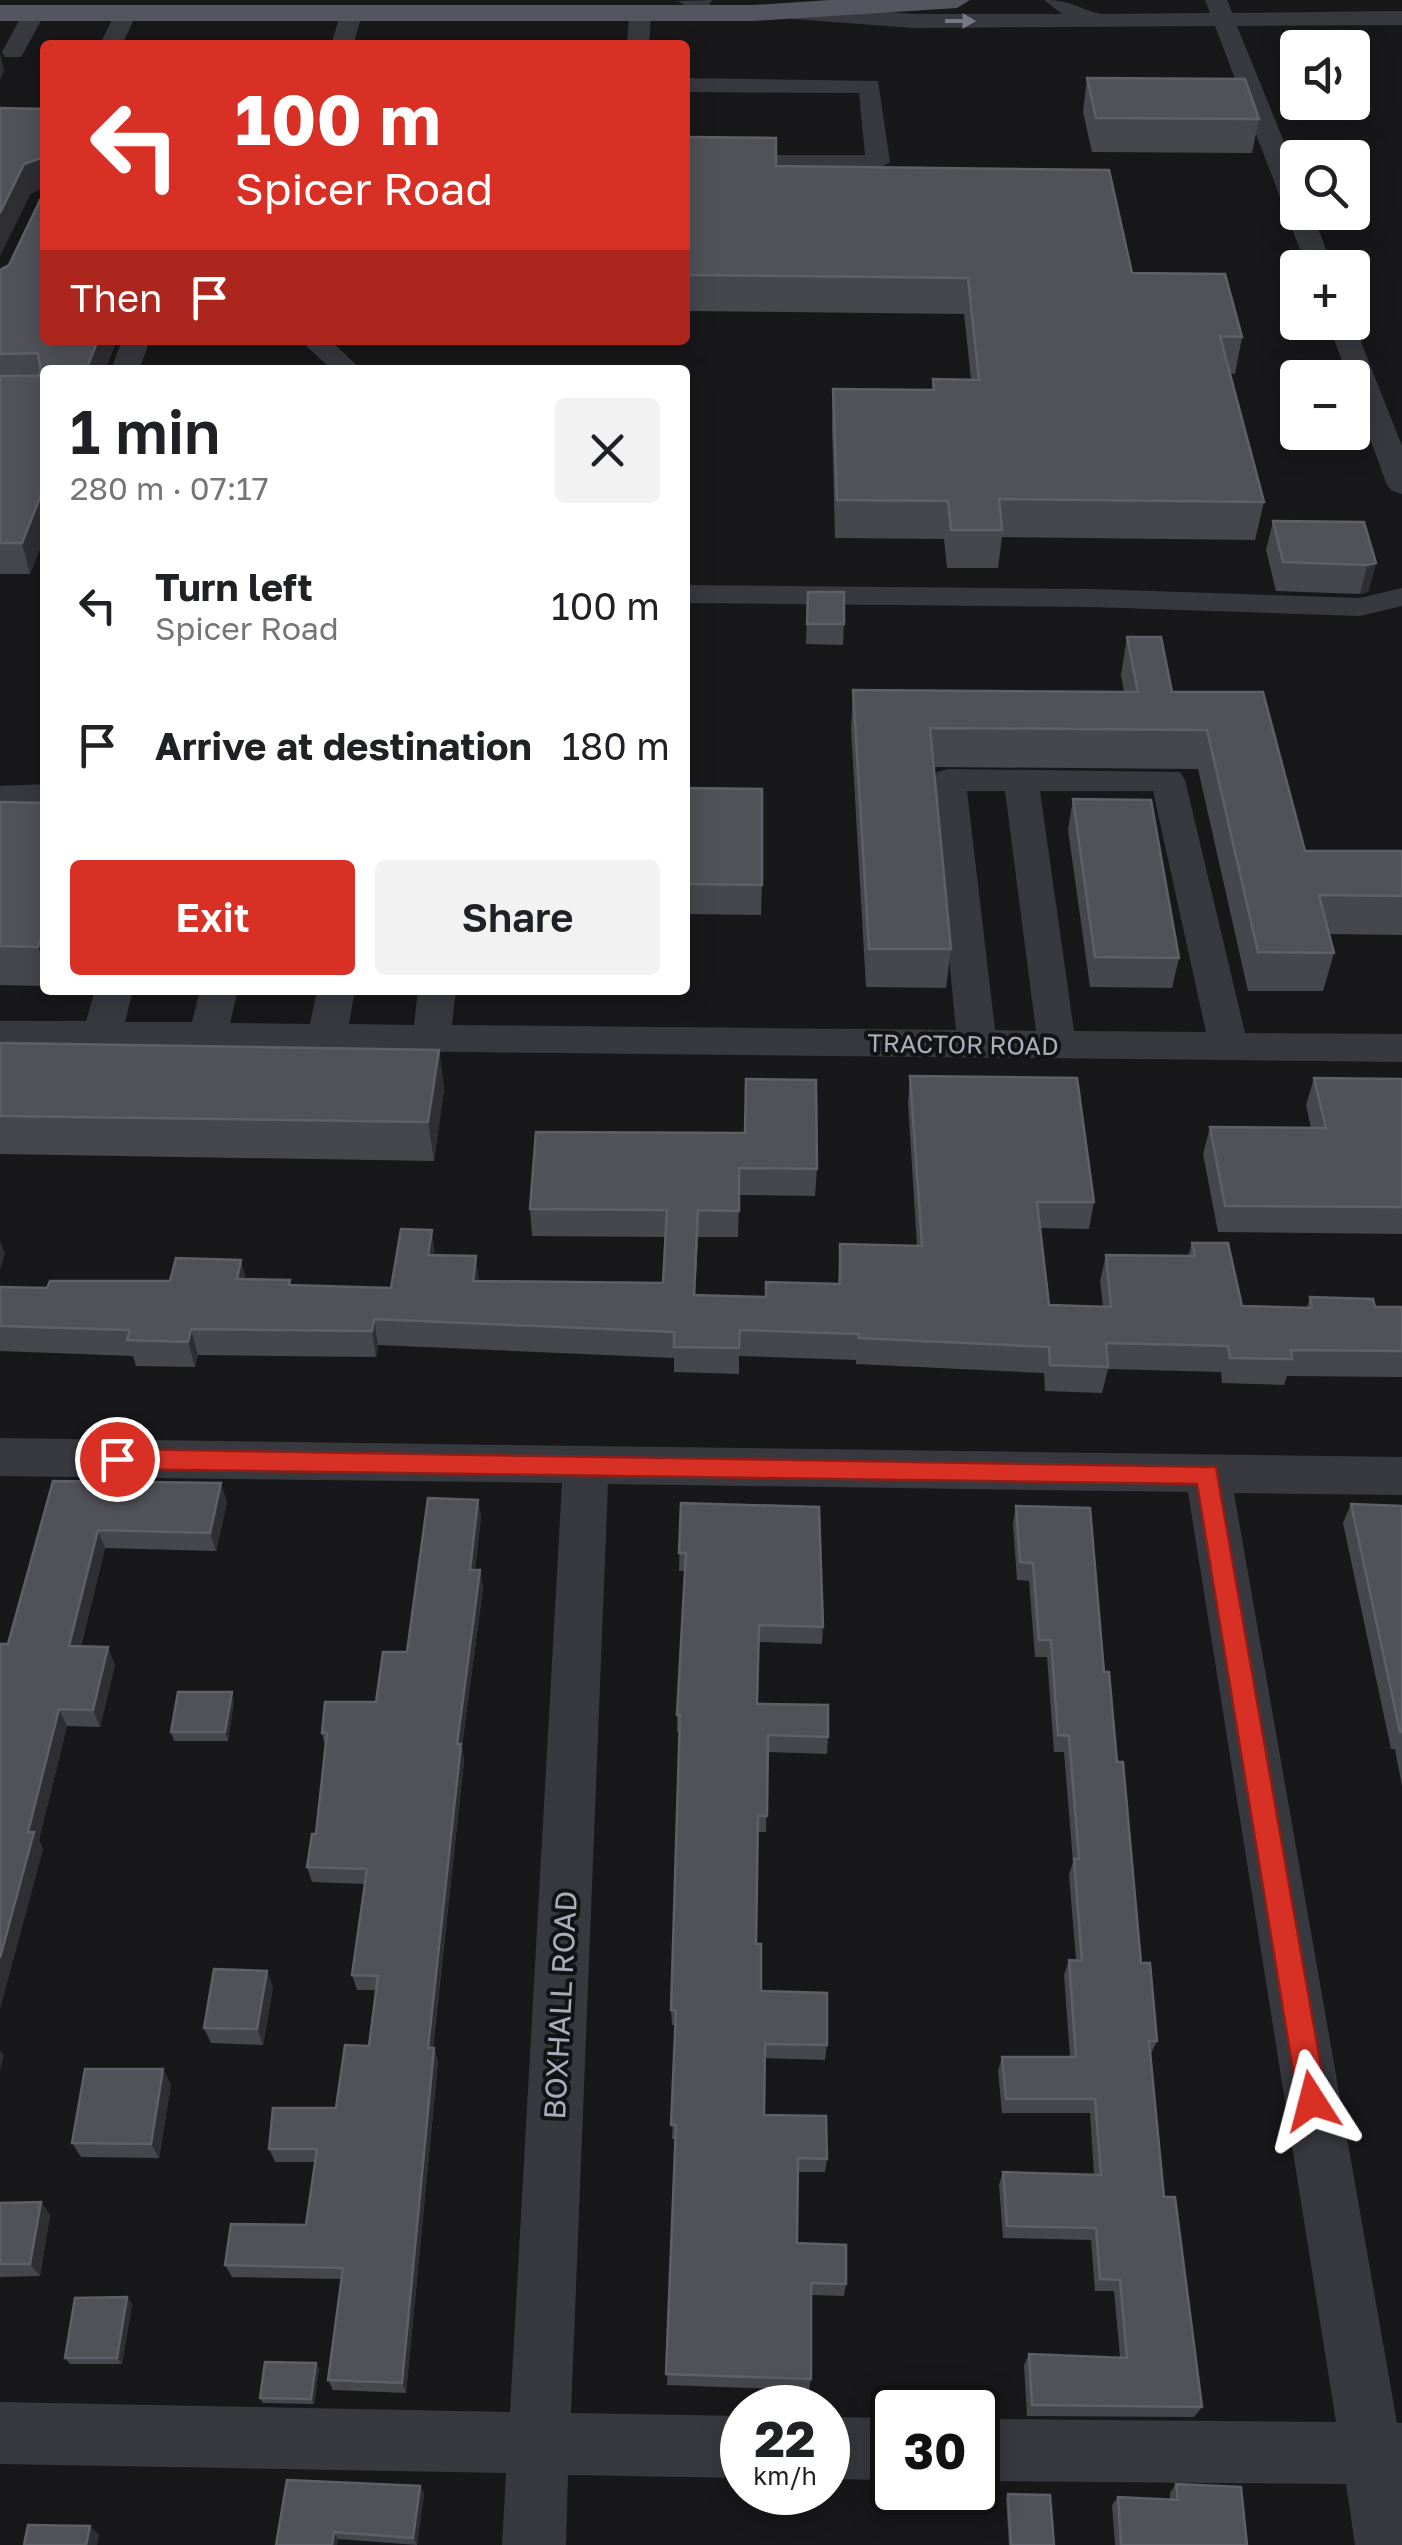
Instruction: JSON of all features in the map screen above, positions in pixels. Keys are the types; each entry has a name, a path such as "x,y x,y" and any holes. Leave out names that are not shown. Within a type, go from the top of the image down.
{"main road":[{"path":"0,13 68,6 126,14 309,7 351,14 556,8 640,14 692,4 793,12 957,0"}],"street":[{"path":"1055,0 1079,16 1102,20"},
{"path":"1082,0 1118,12 1219,9 1398,18"},
{"path":"1375,0 1398,18"},
{"path":"9,59 34,9"},
{"path":"793,12 914,21 1102,20 1219,9"},
{"path":"1219,9 1280,165"},
{"path":"114,40 126,14"},
{"path":"343,40 351,14"},
{"path":"638,40 640,14"},
{"path":"690,85 870,86 864,124 878,162 690,162"},
{"path":"320,345 342,365"},
{"path":"1370,392 1402,392"},
{"path":"1370,400 1402,484"},
{"path":"690,594 1091,598 1360,608 1402,597"},
{"path":"977,1044 949,780 1168,780 1229,1046"},
{"path":"1021,780 1057,1045"},
{"path":"0,797 40,795"},
{"path":"102,1035 113,995"},
{"path":"208,1036 218,995"},
{"path":"327,1038 335,995"},
{"path":"430,1039 436,995"},
{"name":"TRACTOR ROAD","path":"0,1034 1402,1048"},
{"path":"0,1457 1402,1476"},
{"name":"BOXHALL ROAD","path":"534,2545 586,1466"},
{"path":"1208,1474 1387,2454 1387,2545"},
{"path":"0,2434 720,2447"},
{"path":"1000,2450 1387,2454"}],"building":[{"path":"1087,78 1245,79 1259,119 1096,118"},
{"path":"0,108 40,109 40,158 24,164 0,213"},
{"path":"690,137 776,138 776,166 1109,170 1132,273 1225,274 1242,337 1220,336 1264,502 999,499 1002,530 951,530 948,501 837,500 833,389 934,390 933,379 979,380 968,278 690,275"},
{"path":"40,200 40,345 96,345 88,365 40,366 38,353 0,354 0,270 9,265"},
{"path":"0,376 38,376 40,498 22,543 0,543"},
{"path":"1273,521 1364,522 1376,563 1283,562"},
{"path":"808,592 844,592 844,624 807,624"},
{"path":"1127,637 1161,637 1172,692 1263,692 1305,851 1402,851 1402,896 1319,895 1334,953 1258,952 1207,730 930,728 951,949 869,949 853,690 1138,692"},
{"path":"690,788 762,789 762,885 690,884"},
{"path":"1073,799 1151,800 1179,958 1095,957"},
{"path":"0,802 40,803 40,941 38,947 0,946"},
{"path":"0,1043 439,1050 428,1122 0,1116"},
{"path":"910,1076 1077,1078 1094,1202 1037,1202 1049,1305 1111,1307 1106,1255 1195,1256 1192,1243 1228,1243 1242,1306 1312,1308 1310,1297 1373,1299 1375,1307 1402,1307 1402,1351 1291,1350 1292,1359 1230,1358 1228,1346 1106,1343 1108,1367 1050,1365 1049,1347 859,1338 859,1334 740,1330 739,1348 674,1347 674,1332 374,1319 372,1331 191,1329 188,1342 127,1340 130,1330 0,1326 0,1287 47,1288 50,1281 170,1281 176,1258 241,1260 237,1279 391,1288 401,1229 432,1230 428,1255 476,1256 473,1281 663,1283 667,1210 530,1209 536,1132 745,1133 746,1079 816,1080 817,1169 739,1168 739,1211 698,1210 694,1295 766,1297 766,1282 840,1284 840,1244 922,1246"},
{"path":"1314,1078 1402,1079 1402,1207 1225,1206 1210,1127 1326,1128"},
{"path":"53,1481 221,1483 210,1533 98,1530 69,1646 108,1647 93,1710 59,1709 28,1832 34,1832 0,1958 0,1644 8,1644"},
{"path":"428,1498 478,1500 470,1570 480,1570 457,1744 461,1744 428,2048 434,2048 402,2383 328,2380 343,2268 225,2265 231,2224 306,2225 317,2149 269,2149 273,2108 336,2108 345,2045 369,2046 378,1976 352,1975 367,1869 307,1867 312,1834 316,1834 327,1733 322,1733 325,1702 376,1702 383,1652 407,1652"},
{"path":"681,1503 819,1507 823,1627 759,1625 757,1704 828,1705 828,1737 768,1735 767,1816 758,1816 756,1944 761,1944 761,1991 827,1993 827,2045 765,2044 764,2115 826,2116 827,2159 798,2158 797,2243 846,2245 846,2284 811,2283 811,2379 666,2374 676,2125 671,2125 676,2011 671,2010 677,1715 686,1553 679,1553"},
{"path":"1351,1504 1402,1506 1402,1732 1400,1732"},
{"path":"1016,1506 1090,1508 1104,1672 1109,1672 1117,1762 1123,1762 1141,1963 1150,1963 1157,2041 1149,2041 1164,2197 1175,2197 1202,2407 1032,2405 1029,2354 1127,2358 1120,2280 1100,2279 1096,2228 1007,2226 1003,2172 1101,2175 1095,2099 1006,2099 1002,2057 1076,2057 1069,1960 1082,1961 1069,1736 1058,1735 1051,1640 1039,1640 1033,1563 1020,1562"},
{"path":"178,1692 232,1692 225,1732 171,1732"},
{"path":"214,1969 267,1971 257,2029 204,2028"},
{"path":"85,2069 163,2069 151,2144 72,2143"},
{"path":"41,2202 30,2264 0,2264 0,2203"},
{"path":"127,2297 117,2358 65,2358 75,2298"},
{"path":"265,2362 316,2363 311,2399 260,2398"},
{"path":"287,2480 420,2486 413,2538 334,2532 332,2545 276,2545"},
{"path":"1176,2484 1241,2487 1247,2545 1121,2545 1118,2497 1178,2500"},
{"path":"1008,2494 1050,2495 1054,2545 1011,2545"},
{"path":"28,2525 90,2526 86,2545 24,2545"}],"route":[{"path":"117,1459 1208,1474 1312,2101"}]}
